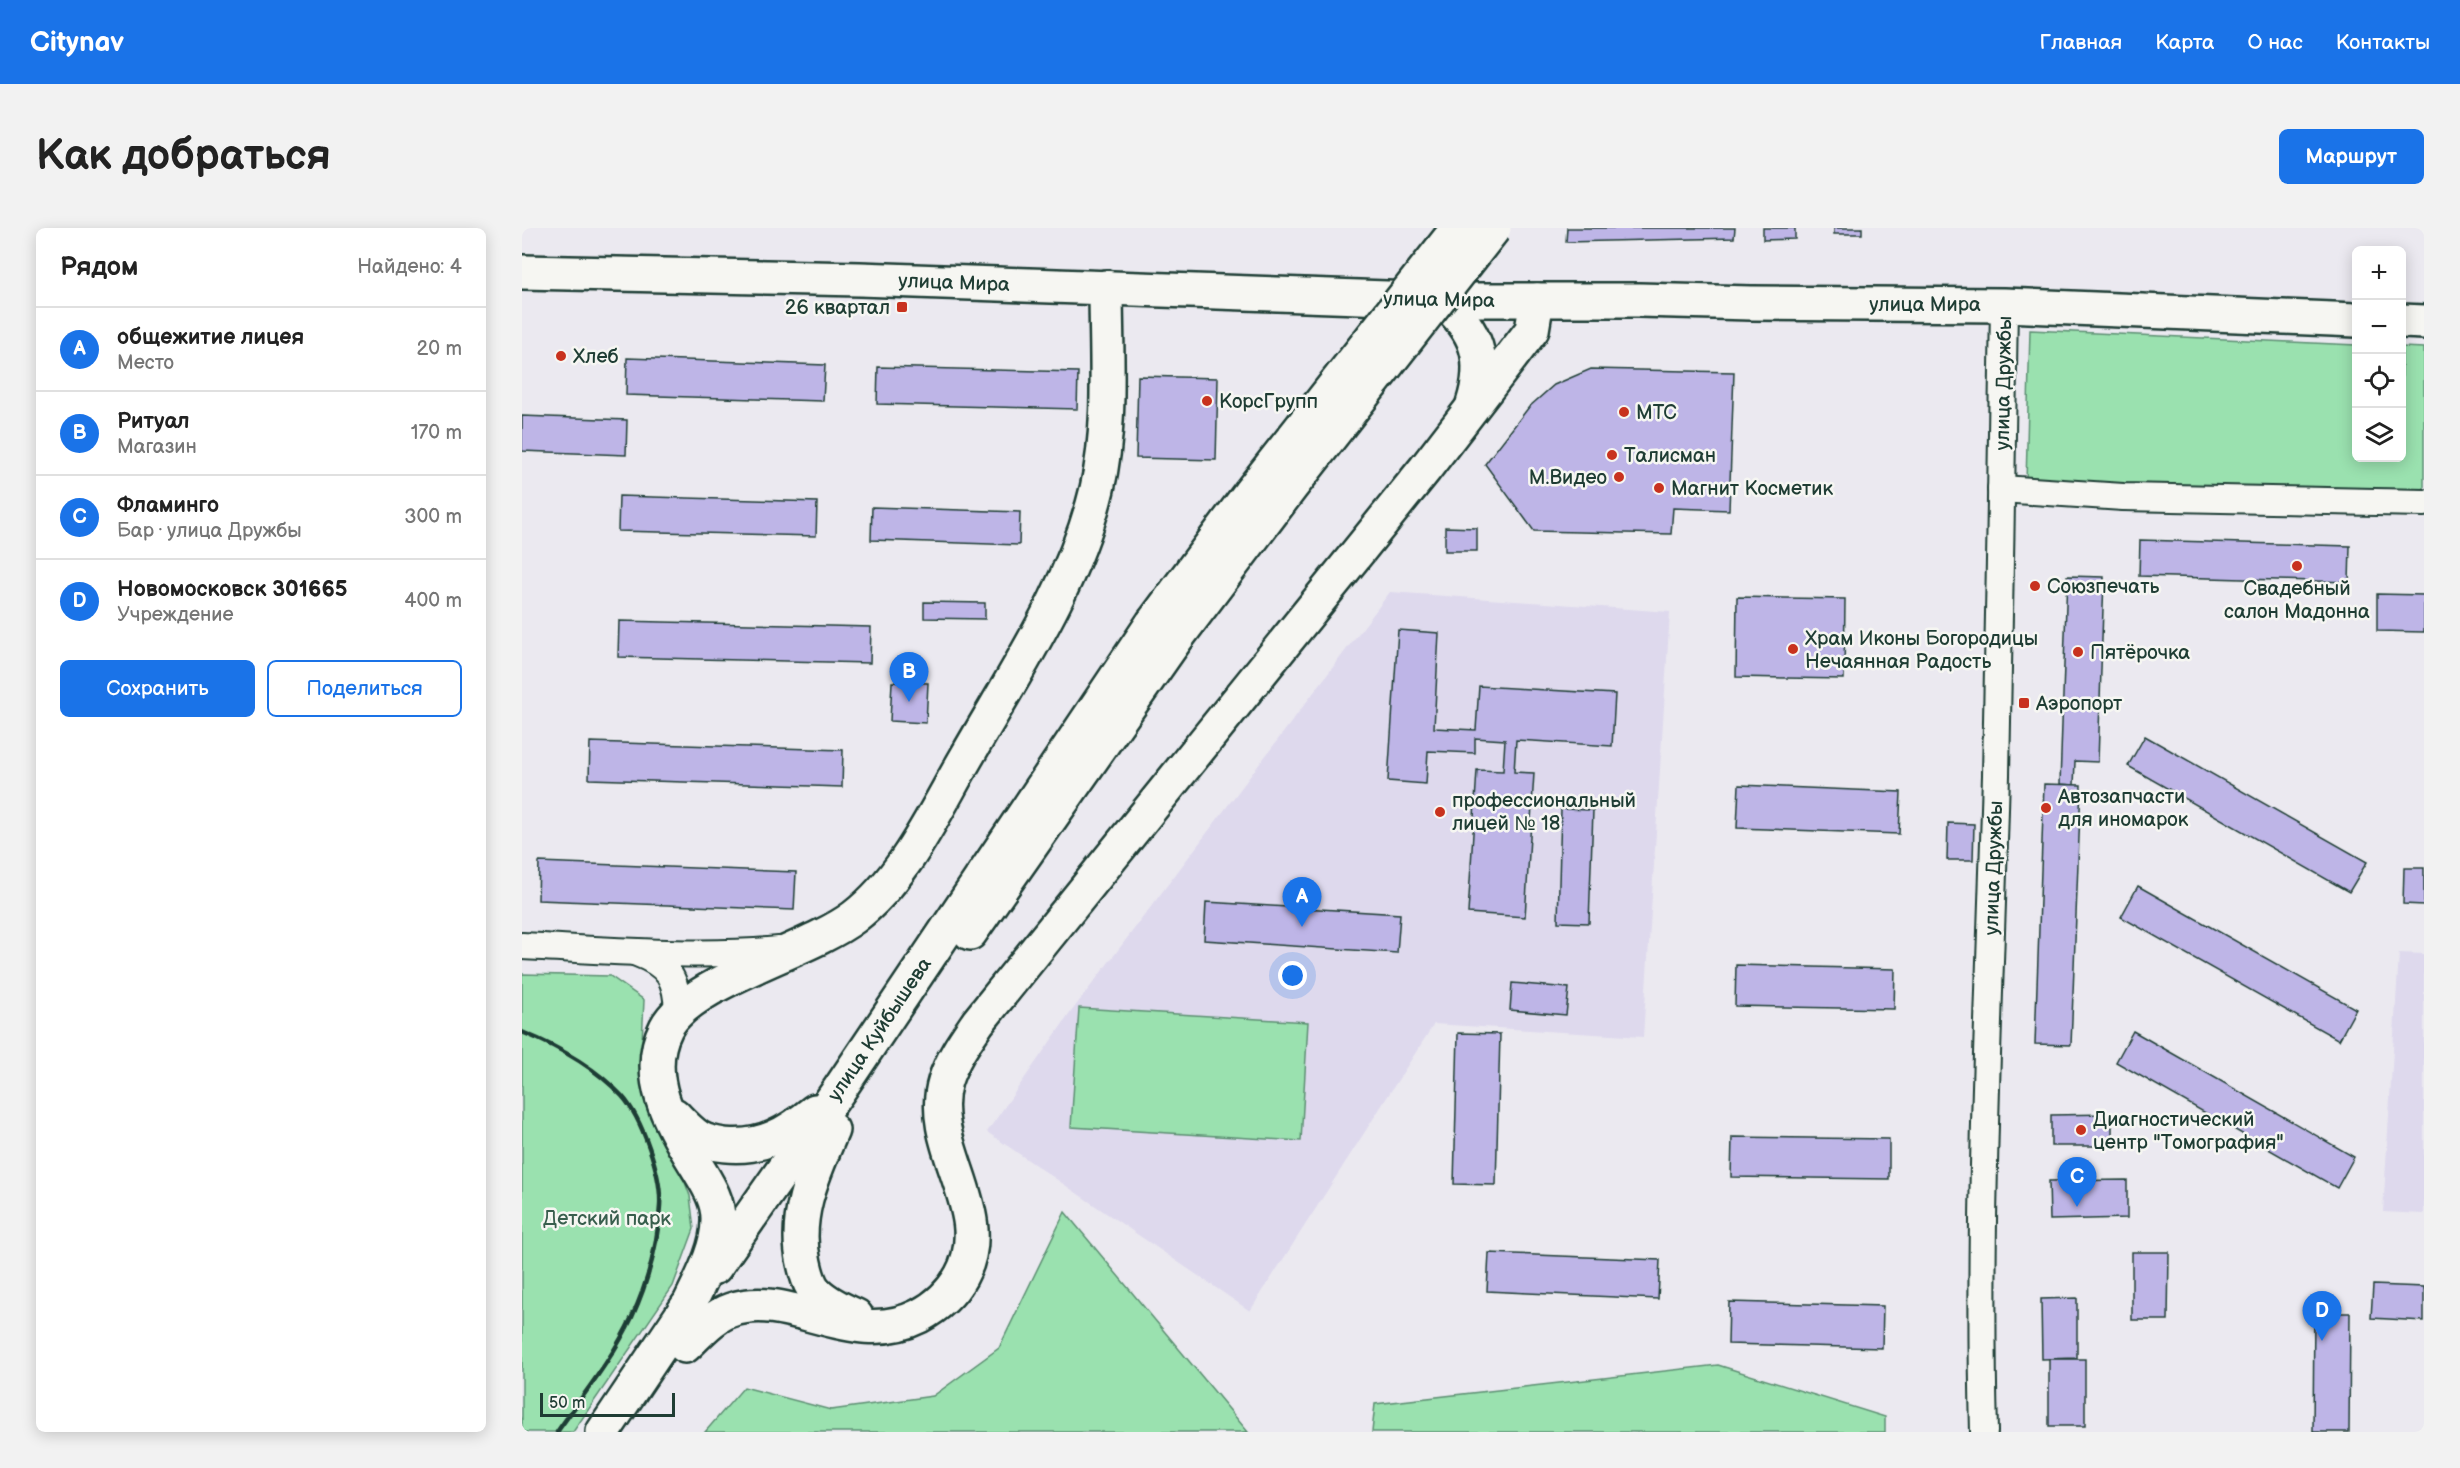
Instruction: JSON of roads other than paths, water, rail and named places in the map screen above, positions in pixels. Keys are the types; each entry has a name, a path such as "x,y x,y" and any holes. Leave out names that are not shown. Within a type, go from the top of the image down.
{"main road":[{"path":"1164,631 1249,494 1458,228"},
{"path":"1164,631 1291,487 1494,228"},
{"name":"улица Мира","path":"522,272 1106,287 1442,300 2004,305 2352,320"},
{"path":"688,1307 715,1243 718,1221 716,1200 675,1131 662,1097 658,1079 657,1054 668,1024 693,999 719,984 833,931 853,917 875,899 909,855 994,710 1066,578 1087,524 1100,475 1105,425 1106,287"},
{"path":"1442,300 1453,310 1474,339 1478,352 1480,380 1472,408"},
{"path":"685,1346 718,1316 749,1306 774,1307 846,1325 882,1327 901,1324 929,1311 948,1295 962,1276 969,1256 972,1235 969,1212 945,1136 944,1083 956,1054 978,1022 1425,469 1532,330 1537,300"},
{"path":"2406,321 2424,322"},
{"name":"улица Куйбышева","path":"603,1432 838,1090 1164,631"},
{"name":"улица Куйбышева","path":"623,1432 685,1346 832,1130 1164,631"},
{"path":"662,1097 673,1113 699,1138 719,1145 739,1147 759,1144 784,1134 838,1090"},
{"path":"832,1130 813,1175 805,1202 800,1245 806,1272 815,1291 844,1311 862,1318 901,1324"}],"street":[{"name":"улица Дружбы","path":"1984,1432 1982,1318 1986,1070 1996,772 2004,305"},
{"path":"2001,489 2123,497 2424,503"},
{"path":"522,946 703,953 746,953 796,949"},
{"path":"632,951 657,961 669,973 676,987 678,1012"},
{"path":"703,953 719,984"}],"railway":[{"path":"522,1032 575,1058 600,1075 622,1096 637,1118 649,1148 660,1194 659,1220 654,1249 638,1304 607,1362 557,1432"}],"place":[{"name":"26 квартал","path":"902,307"},
{"name":"Хлеб","path":"561,356"},
{"name":"КорсГрупп","path":"1207,401"},
{"name":"МТС","path":"1624,412"},
{"name":"Талисман","path":"1612,455"},
{"name":"М.Видео","path":"1619,477"},
{"name":"Магнит Косметик","path":"1659,488"},
{"name":"Свадебный салон Мадонна","path":"2297,566"},
{"name":"Союзпечать","path":"2035,586"},
{"name":"Храм Иконы Богородицы Нечаянная Радость","path":"1793,649"},
{"name":"Пятёрочка","path":"2078,652"},
{"name":"Ритуал","path":"909,702"},
{"name":"Аэропорт","path":"2024,703"},
{"name":"Автозапчасти для иномарок","path":"2046,808"},
{"name":"профессиональный лицей № 18","path":"1440,812"},
{"name":"общежитие лицея","path":"1302,927"},
{"name":"Диагностический центр \"Томография\"","path":"2081,1130"},
{"name":"Фламинго","path":"2077,1207"},
{"name":"Новомосковск 301665","path":"2322,1341"}],"park label":[{"name":"Детский парк","path":"607,1218"}]}
